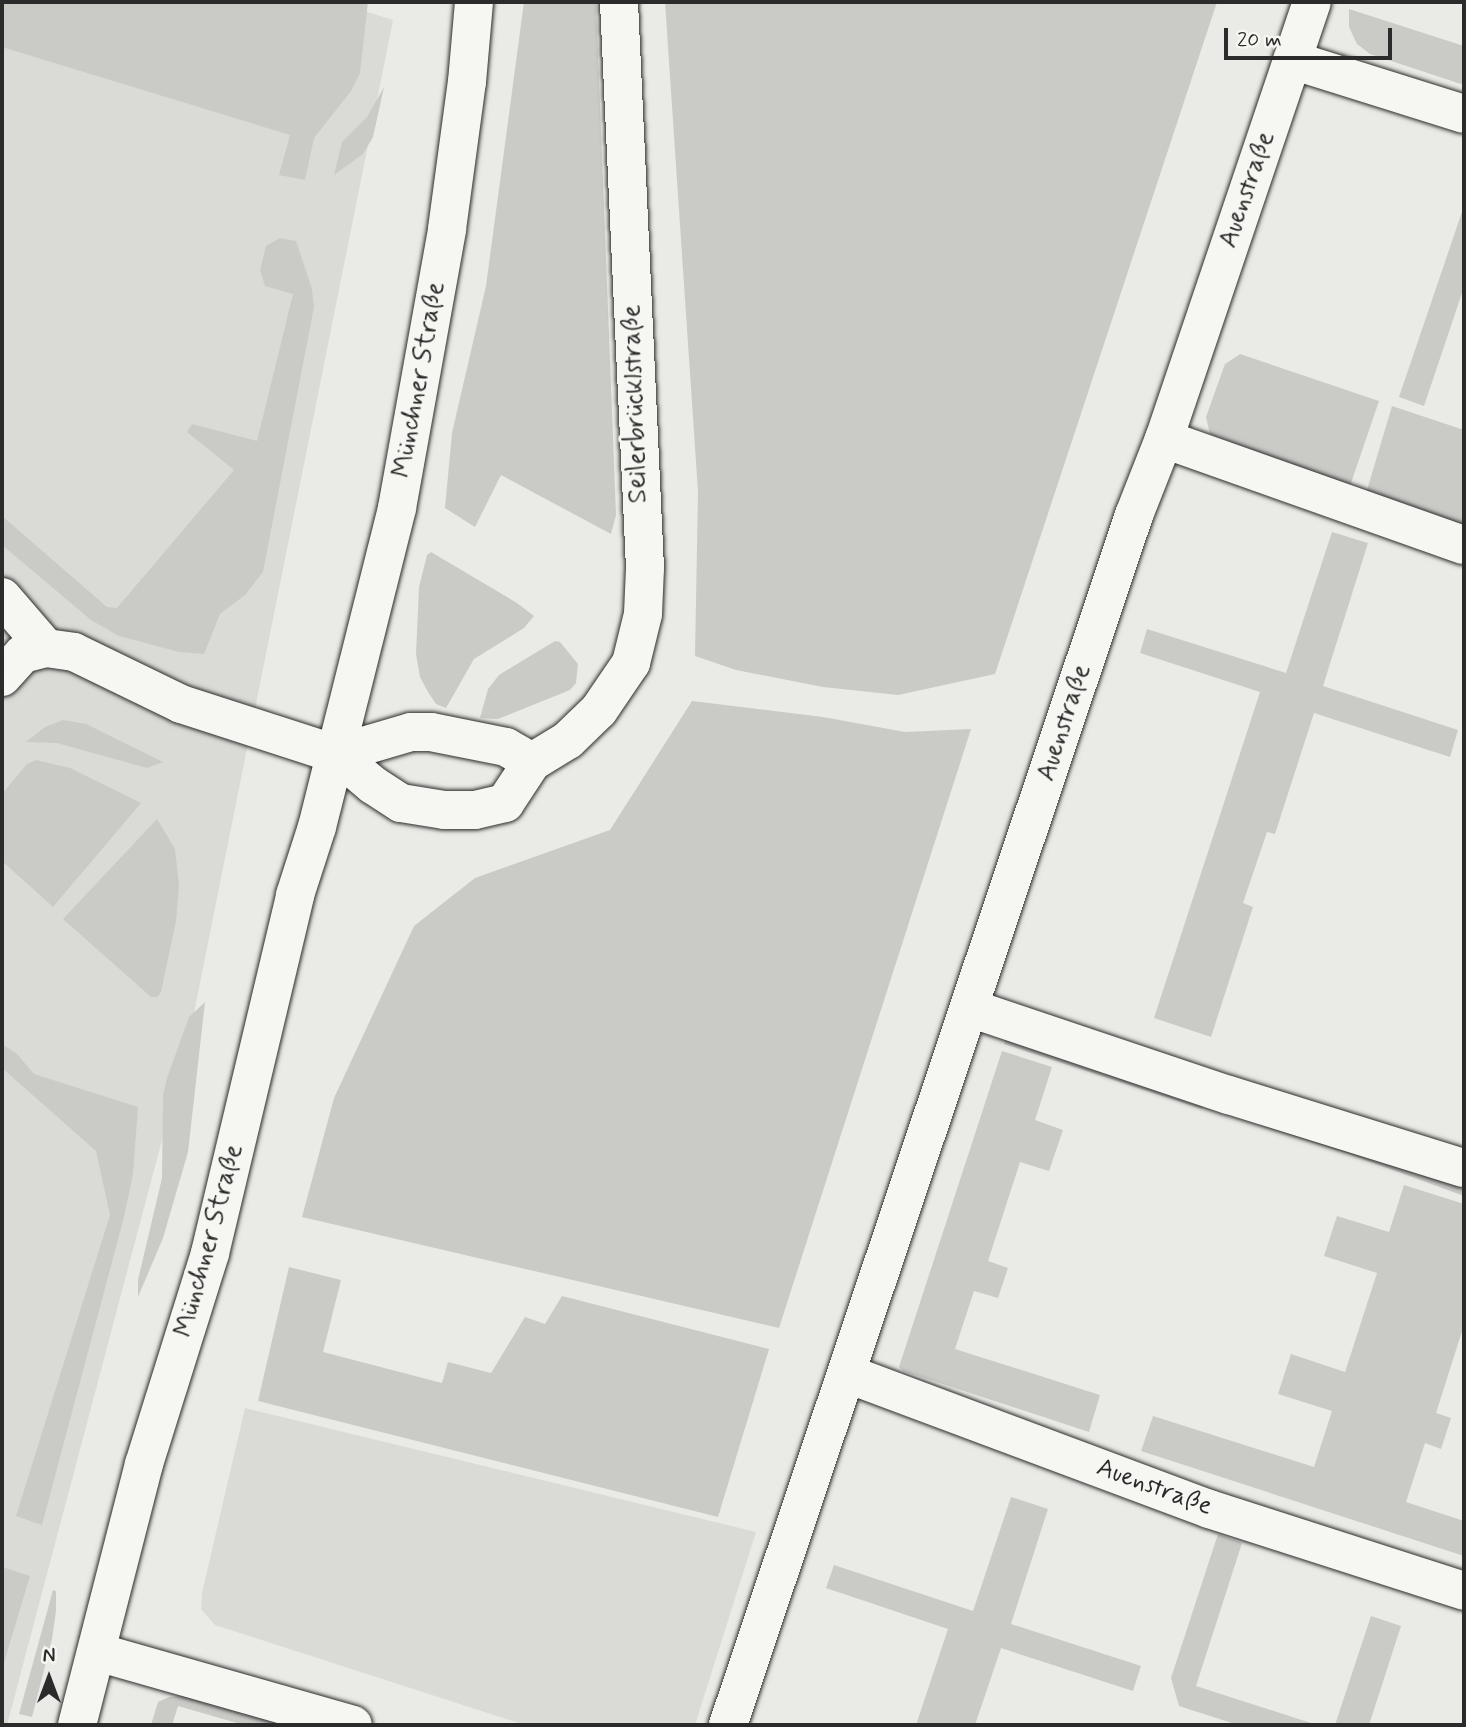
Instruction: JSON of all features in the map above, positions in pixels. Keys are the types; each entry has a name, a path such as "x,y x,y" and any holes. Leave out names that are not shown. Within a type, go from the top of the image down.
{"street":[{"name":"Münchner Straße","path":"77,1725 144,1464 210,1253 295,895 336,754 397,508 447,229 467,82 474,2"},
{"name":"Seilerbrücklstraße","path":"336,754 373,785 401,803 444,810 475,810 505,803 532,762 568,740 599,710 631,663 643,614 645,568 640,512 619,2"},
{"name":"Auenstraße","path":"728,1725 848,1374 1134,515 1164,439 1312,2"},
{"path":"1292,60 1464,114"},
{"path":"1164,439 1464,544"},
{"path":"2,597 46,648"},
{"path":"2,677 23,654 46,648 74,652 200,712 336,754 411,732 431,732 506,747 532,762"},
{"path":"970,1008 1464,1168"},
{"name":"Auenstraße","path":"848,1374 1209,1509 1464,1591"},
{"path":"97,1651 353,1725"}],"shaded area":[{"path":"2,2 335,2 393,20 189,1038 7,1725 2,1725"},
{"path":"2,2 368,2 360,73 351,91 314,138 305,180 279,175 290,135 2,47"},
{"path":"524,2 596,2 616,515 611,534 501,475 475,527 445,508 452,433 486,286"},
{"path":"665,2 1217,2 995,674 898,695 823,687 736,670 695,656 698,492"},
{"path":"1349,9 1464,46 1464,85 1370,54 1357,44 1349,27"},
{"path":"384,87 373,137 363,154 334,175 342,142 367,117"},
{"path":"1464,206 1464,287 1424,406 1399,397"},
{"path":"280,238 296,241 312,289 314,307 263,572 245,595 220,614 204,654 179,652 119,636 91,620 2,545 2,516 107,607 117,608 234,470 187,432 192,424 257,441 293,294 265,286 260,270 266,246"},
{"path":"1240,354 1379,401 1350,486 1210,434 1206,417 1225,364"},
{"path":"1392,406 1464,430 1464,533 1365,497"},
{"path":"1332,532 1368,543 1323,686 1458,730 1450,757 1314,713 1275,834 1267,832 1243,903 1253,907 1211,1037 1154,1018 1260,692 1140,653 1147,629 1286,673"},
{"path":"431,552 534,616 524,628 474,659 446,708 436,704 428,692 420,677 416,654 419,587 427,555"},
{"path":"555,641 560,642 578,664 576,683 570,690 498,719 480,718 488,689 499,675"},
{"path":"692,701 823,717 905,732 971,729 779,1328 302,1217 334,1098 414,926 475,878 610,830"},
{"path":"63,720 86,724 163,762 147,768 57,743 26,742 45,727"},
{"path":"36,760 70,768 141,803 53,907 2,861 2,794 27,764"},
{"path":"157,819 175,849 179,885 176,921 161,992 157,997 151,997 63,919"},
{"path":"205,1002 188,1152 163,1238 138,1297 138,1280 162,1178 163,1095 189,1017"},
{"path":"1009,1029 1207,1094 1202,1109 1004,1044"},
{"path":"2,1044 17,1054 34,1074 138,1107 133,1174 124,1217 42,1525 16,1516 110,1215 96,1151 2,1068"},
{"path":"1002,1051 1052,1067 1035,1120 1063,1130 1049,1171 1020,1162 988,1261 1008,1268 998,1298 974,1291 955,1349 1100,1395 1089,1432 903,1371 899,1367"},
{"path":"1256,1124 1464,1178 1464,1196 1349,1154"},
{"path":"1404,1185 1464,1204 1464,1325 1436,1413 1451,1418 1441,1449 1425,1443 1406,1502 1464,1521 1464,1556 1141,1451 1153,1416 1314,1467 1332,1411 1278,1394 1291,1354 1345,1372 1377,1273 1324,1256 1337,1216 1389,1232"},
{"path":"289,1267 341,1280 323,1352 442,1383 448,1362 491,1373 525,1317 545,1324 562,1296 769,1349 718,1517 258,1401"},
{"path":"245,1408 756,1532 695,1725 525,1725 215,1625 201,1609 202,1593"},
{"path":"1011,1497 1048,1509 1011,1624 1141,1666 1133,1691 1001,1648 975,1725 916,1725 948,1629 826,1588 834,1565 973,1611"},
{"path":"1218,1534 1242,1543 1196,1686 1317,1725 1238,1725 1179,1706 1171,1678"},
{"path":"2,1567 30,1576 2,1669"},
{"path":"53,1590 56,1591 56,1611 52,1639 32,1717 19,1714"},
{"path":"1371,1616 1401,1626 1369,1725 1335,1725"},
{"path":"194,1695 299,1725 244,1725 178,1706 172,1725 151,1725 158,1702 169,1697"}]}
